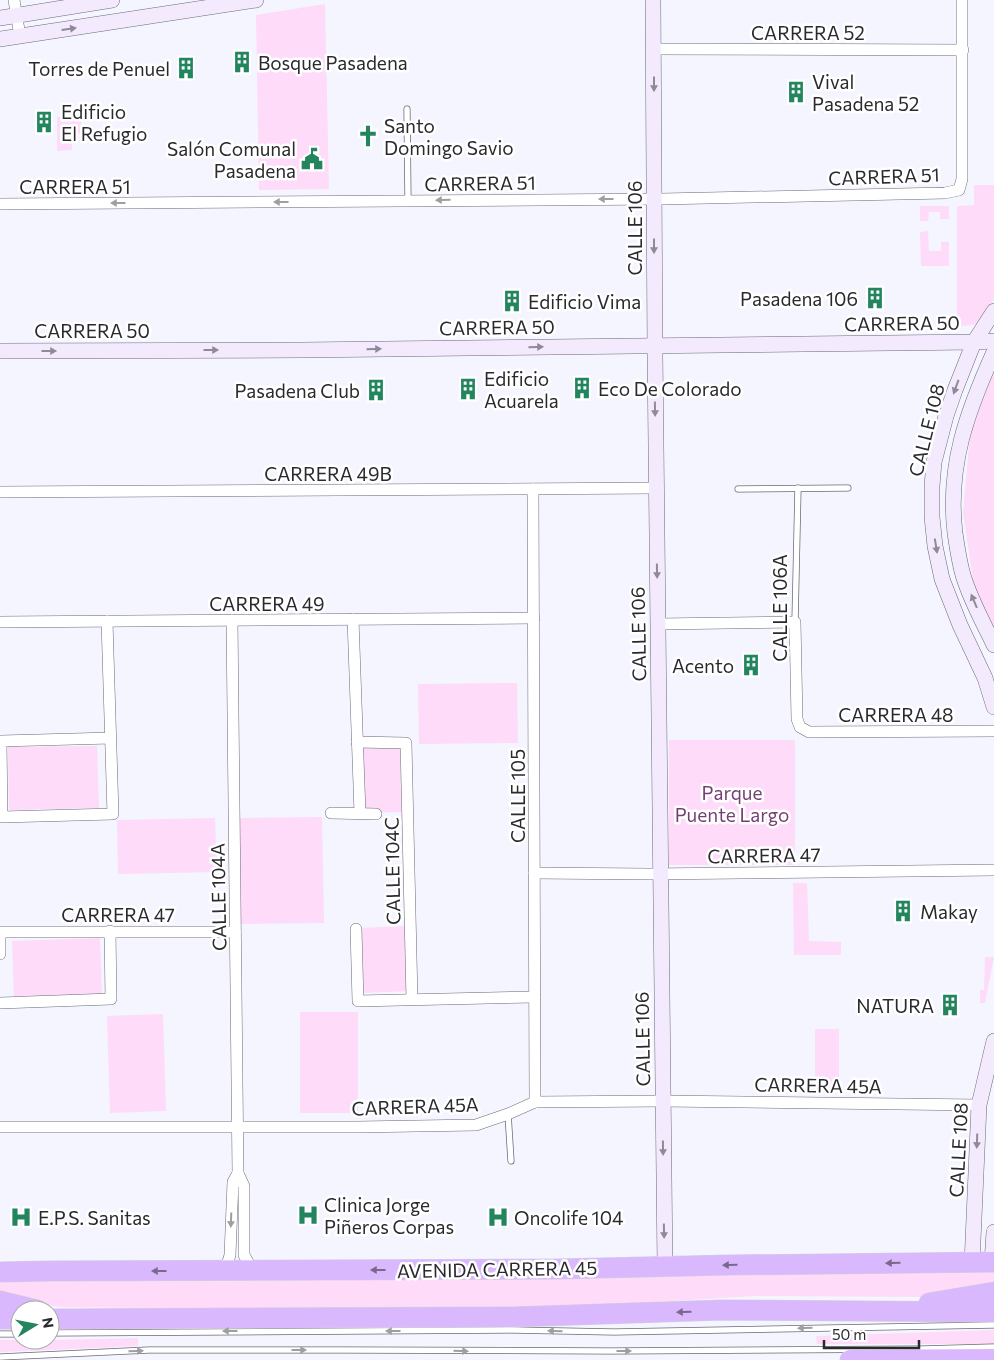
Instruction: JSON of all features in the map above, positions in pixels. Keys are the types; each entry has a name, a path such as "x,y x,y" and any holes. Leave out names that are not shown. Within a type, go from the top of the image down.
{"highway":[{"name":"AVENIDA CARRERA 45","path":"0,1272 558,1270 993,1262"},
{"path":"873,1312 994,1292"},
{"path":"60,1319 513,1317 722,1310 994,1312"},
{"path":"60,1315 72,1318"},
{"path":"850,1360 994,1359"}],"street":[{"path":"14,0 20,36"},
{"path":"0,18 112,0"},
{"path":"0,39 256,0"},
{"name":"CALLE 106","path":"654,0 656,488 664,1267"},
{"path":"962,0 963,50"},
{"name":"CARRERA 52","path":"654,49 963,50"},
{"name":"CARRERA 51","path":"0,204 654,199 946,193 959,190 962,179 963,50"},
{"name":"CALLE 108","path":"994,311 974,342 955,390 934,462 932,486 932,517 935,546 942,579 960,625 985,678 994,707"},
{"name":"CARRERA 50","path":"0,351 302,350 994,341"},
{"name":"CALLE 108","path":"994,352 974,400 959,445 952,504 957,552 963,576 994,645"},
{"name":"CARRERA 49B","path":"0,492 656,488"},
{"name":"CALLE 105","path":"533,489 535,1102"},
{"name":"CARRERA 49","path":"0,622 534,618"},
{"path":"353,619 360,813"},
{"name":"CALLE 104A","path":"232,620 238,1173 244,1186 244,1255 253,1271"},
{"path":"108,621 114,814 2,817 1,740 111,738"},
{"path":"658,624 796,622"},
{"name":"CALLE 106A","path":"796,622 797,719 800,727"},
{"name":"CARRERA 48","path":"800,727 809,732 994,731"},
{"name":"CALLE 104C","path":"357,742 406,743 412,999"},
{"path":"331,812 376,814"},
{"name":"CARRERA 47","path":"534,873 660,874 994,870"},
{"path":"356,930 358,1000 535,997"},
{"path":"0,1003 111,999 110,931"},
{"path":"0,932 0,954"},
{"name":"CARRERA 47","path":"0,932 235,932"},
{"name":"CALLE 108","path":"972,1263 979,1105 994,1041"},
{"name":"CARRERA 45A","path":"0,1127 476,1125 535,1102 663,1101 979,1105"},
{"name":"CALLE 104A","path":"220,1271 228,1262 230,1255 233,1182 238,1173"},
{"path":"993,1262 994,1232"}],"lane":[{"path":"407,109 408,201"},
{"name":"CALLE 106A","path":"796,622 798,488"},
{"path":"738,489 848,488"},
{"path":"508,1114 510,1161"},
{"path":"60,1333 503,1330 614,1332 994,1325"},
{"path":"0,1357 159,1350 611,1351 994,1347"}],"green space":[{"path":"325,4 329,189 259,190 256,15"},
{"path":"81,114 81,133 71,137 72,150 57,151 57,117"},
{"path":"974,185 994,185 994,299 977,324 957,327 957,206 974,205"},
{"path":"920,206 949,206 949,219 940,219 940,212 929,212 928,221 920,221"},
{"path":"928,231 929,251 941,251 941,242 949,242 949,266 921,266 920,232"},
{"path":"994,370 994,634 975,592 963,513 970,434"},
{"path":"517,683 518,743 419,744 418,684"},
{"name":"Parque Puente Largo","path":"669,740 795,740 795,865 669,865"},
{"path":"97,746 99,808 9,810 8,747"},
{"path":"400,747 402,812 361,813 359,748"},
{"path":"322,817 324,923 240,924 239,818"},
{"path":"215,818 217,872 118,874 117,820"},
{"path":"793,883 807,883 809,941 841,942 841,955 794,955"},
{"path":"405,926 408,991 364,993 361,928"},
{"path":"100,938 102,997 14,1000 12,941"},
{"path":"985,957 994,957 985,1003 980,1003 980,990 984,990"},
{"path":"300,1012 358,1012 358,1113 300,1113"},
{"path":"163,1014 166,1111 110,1113 107,1016"},
{"path":"815,1029 839,1029 839,1089 815,1089"},
{"path":"994,1268 994,1285 925,1297 755,1296 624,1304 507,1308 309,1310 61,1307 60,1300 23,1300 0,1294 0,1277"},
{"path":"994,1330 994,1344 817,1344 816,1336"},
{"path":"138,1338 138,1346 60,1349 60,1340"},
{"path":"0,1340 10,1340 10,1350 46,1350 0,1352"}],"place":[{"name":"Bosque Pasadena","path":"242,62"},
{"name":"Torres de Penuel","path":"186,68"},
{"name":"Vival Pasadena 52","path":"796,92"},
{"name":"Edificio El Refugio","path":"44,122"},
{"name":"Santo Domingo Savio","path":"368,136"},
{"name":"Salón Comunal Pasadena","path":"312,159"},
{"name":"Pasadena 106","path":"875,298"},
{"name":"Edificio Vima","path":"512,301"},
{"name":"Eco De Colorado","path":"582,388"},
{"name":"Edificio Acuarela","path":"468,389"},
{"name":"Pasadena Club","path":"376,390"},
{"name":"Acento","path":"751,665"},
{"name":"Makay","path":"903,911"},
{"name":"NATURA","path":"950,1005"},
{"name":"Clinica Jorge Piñeros Corpas","path":"308,1215"},
{"name":"E.P.S. Sanitas","path":"21,1217"},
{"name":"Oncolife 104","path":"498,1217"}]}
